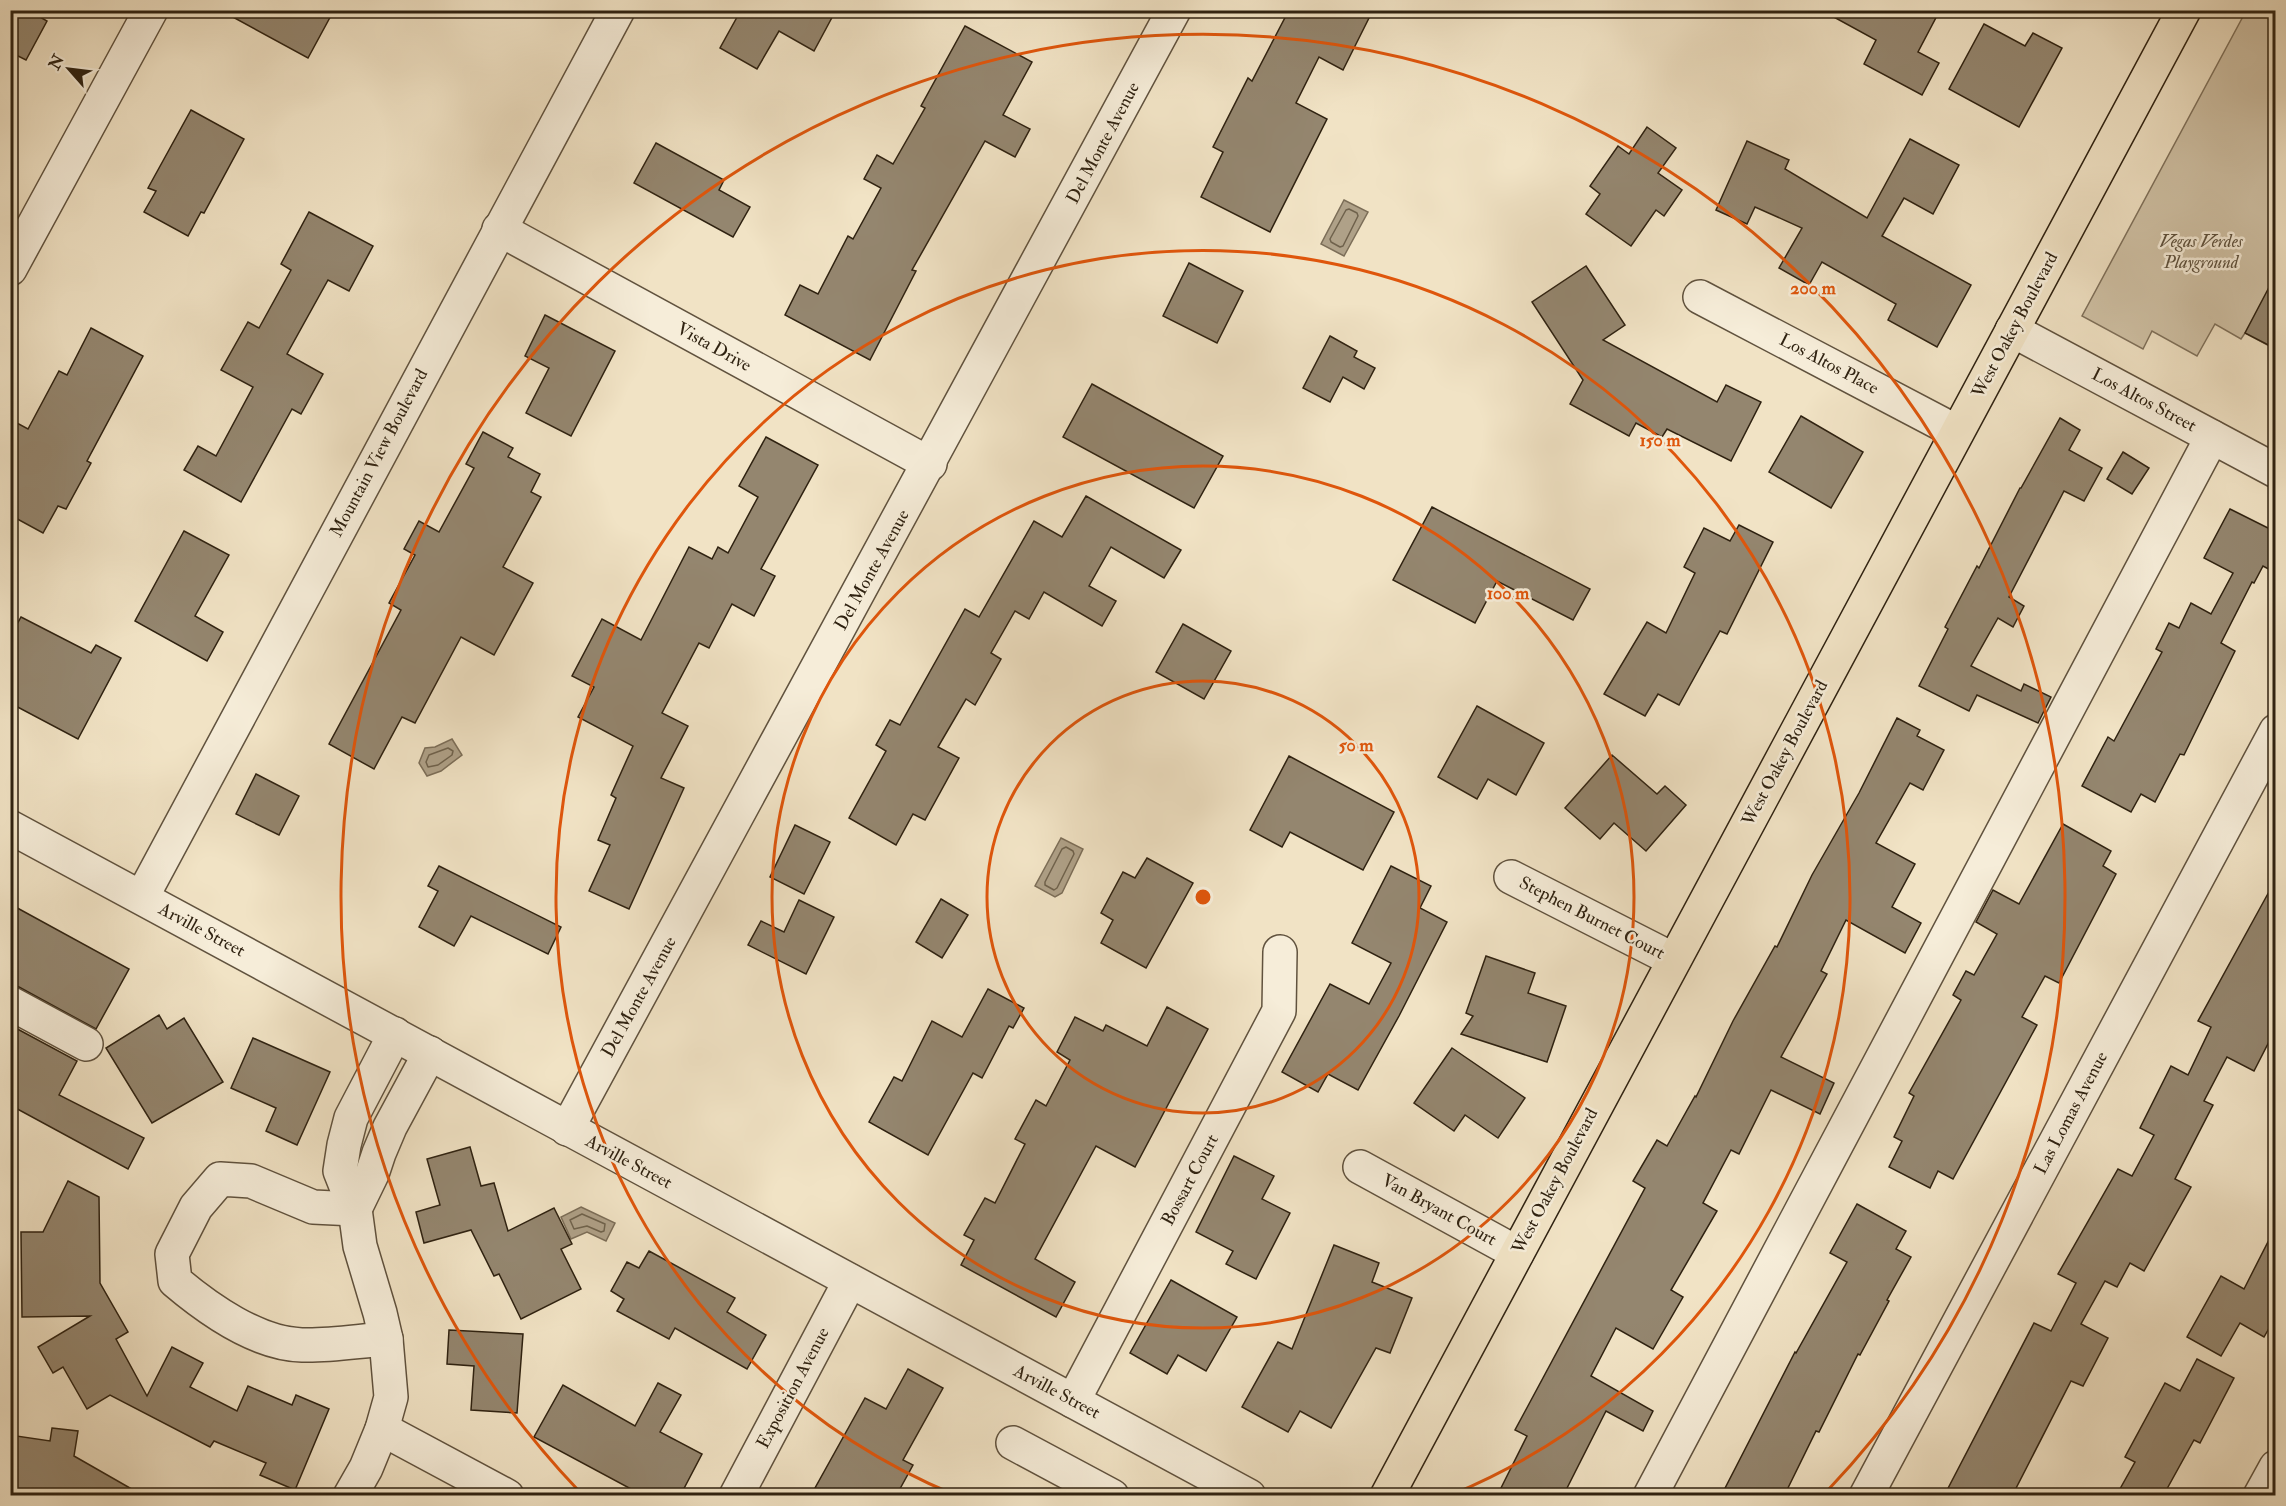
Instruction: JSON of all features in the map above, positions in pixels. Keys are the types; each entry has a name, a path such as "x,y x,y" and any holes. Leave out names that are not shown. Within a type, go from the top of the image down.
{"main road":[{"name":"West Oakey Boulevard","path":"1387,1496 2184,10"}],"street":[{"path":"10,269 151,10"},
{"name":"Mountain View Boulevard","path":"142,897 618,10"},
{"name":"Del Monte Avenue","path":"567,1129 930,464 1174,10"},
{"name":"Vista Drive","path":"499,229 930,464"},
{"name":"Los Altos Place","path":"1700,297 1957,432"},
{"name":"Los Altos Street","path":"2012,330 2276,471"},
{"path":"1650,1496 2212,437"},
{"name":"Las Lomas Avenue","path":"1866,1496 2276,731"},
{"name":"Arville Street","path":"10,827 1249,1496"},
{"name":"Stephen Burnet Court","path":"1511,877 1674,960"},
{"name":"Bossart Court","path":"1073,1401 1279,1011 1280,952"},
{"path":"10,1003 86,1044"},
{"path":"350,1496 366,1468 382,1429 391,1397 386,1339 360,1246 355,1209 340,1170 351,1118 395,1034"},
{"path":"355,1209 372,1174 390,1127 430,1053"},
{"name":"Van Bryant Court","path":"1360,1167 1517,1253"},
{"path":"355,1209 314,1207 251,1182 220,1179 196,1207 172,1254 175,1281 204,1306 268,1339 301,1346 386,1339"},
{"name":"Exposition Avenue","path":"736,1496 850,1281"},
{"path":"382,1429 507,1496"},
{"path":"1013,1443 1112,1496"},
{"path":"2260,1496 2276,1467"}],"green space":[{"name":"Vegas Verdes Playground","path":"2246,11 2275,11 2275,349 2245,333 2241,339 2215,324 2197,356 2152,331 2143,349 2082,316"}],"water":[{"path":"1344,200 1368,212 1344,256 1321,244"},
{"path":"452,739 462,755 441,771 427,776 419,763 425,748 435,747"},
{"path":"1061,838 1083,849 1062,893 1055,897 1035,886"},
{"path":"581,1207 615,1223 606,1241 587,1232 571,1239 561,1217"}],"building":[{"path":"10,10 28,10 47,21 26,60 10,52"},
{"path":"220,10 334,10 308,58"},
{"path":"741,10 836,10 814,51 779,31 757,69 720,48"},
{"path":"1289,10 1373,10 1343,70 1319,57 1296,103 1327,119 1270,232 1201,197 1223,152 1213,147 1248,78 1252,81"},
{"path":"1821,10 1940,10 1918,52 1939,63 1922,95 1864,64 1876,40"},
{"path":"1984,24 2025,46 2033,33 2062,48 2019,127 1949,89"},
{"path":"965,26 1032,62 1003,115 1030,129 1015,157 985,141 912,270 916,271 870,360 785,315 800,285 818,294 848,236 853,239 881,188 864,179 877,155 893,164 925,108 921,106"},
{"path":"191,110 244,139 204,213 201,212 188,236 144,212 156,191 148,188"},
{"path":"1647,127 1676,148 1658,173 1682,190 1664,216 1656,210 1631,246 1586,214 1600,194 1590,186 1618,146 1629,154"},
{"path":"1910,139 1959,165 1933,214 1904,198 1882,236 1971,285 1937,347 1888,320 1896,304 1822,262 1809,285 1779,268 1802,228 1755,207 1747,224 1716,210 1747,141 1789,160 1785,169 1867,218"},
{"path":"656,143 724,180 719,190 750,207 733,237 634,183"},
{"path":"309,212 373,246 349,291 328,280 287,354 323,374 301,414 292,409 241,502 184,470 198,446 216,456 253,387 221,370 248,322 259,328 291,270 281,264"},
{"path":"1189,263 1243,291 1217,343 1163,316"},
{"path":"1586,266 1625,325 1603,340 1717,402 1726,385 1761,402 1731,461 1667,429 1662,437 1636,423 1629,436 1570,404 1583,380 1532,302"},
{"path":"2276,274 2276,349 2245,333"},
{"path":"545,315 615,351 571,436 526,413 549,368 525,356"},
{"path":"91,328 143,356 87,461 91,463 66,509 58,506 43,533 10,515 10,435 17,423 28,429 59,371 67,375"},
{"path":"1330,336 1357,351 1354,357 1375,368 1364,389 1343,377 1330,402 1303,388"},
{"path":"1092,384 1223,456 1194,508 1063,437"},
{"path":"1801,416 1863,452 1831,508 1769,472"},
{"path":"2060,418 2080,430 2069,450 2102,468 2084,501 2064,491 2009,597 2024,606 2013,627 1998,618 1971,666 2021,691 2024,684 2051,697 2038,723 1977,695 1969,711 1919,686 1948,629 1945,627 1977,566 1979,568 2020,488"},
{"path":"483,432 513,448 508,457 540,474 531,492 541,497 503,567 533,583 494,655 461,637 415,723 402,717 374,769 329,744 401,610 389,603 415,555 404,549 419,521 439,532 474,468 466,464"},
{"path":"766,437 818,465 761,569 775,576 754,616 732,604 709,648 699,643 662,713 688,726 661,778 684,788 629,909 589,891 610,845 598,840 616,798 611,795 633,746 578,717 594,687 572,676 602,619 641,640 689,547 712,559 718,547 728,553 758,497 739,486"},
{"path":"2123,452 2149,468 2132,494 2107,479"},
{"path":"1086,496 1181,550 1164,578 1111,547 1089,586 1116,601 1102,626 1044,592 1029,619 1015,611 991,653 1001,659 975,705 966,699 938,747 959,758 925,820 913,814 896,845 849,818 886,751 876,745 890,720 900,725 965,609 979,617 1034,521 1062,537"},
{"path":"1432,507 1590,589 1573,620 1497,581 1475,623 1393,580"},
{"path":"2230,509 2276,532 2276,573 2263,566 2254,583 2252,582 2221,643 2235,651 2184,755 2180,754 2155,802 2141,794 2131,812 2082,786 2108,737 2114,741 2162,652 2156,649 2169,623 2179,628 2191,603 2211,614 2233,573 2204,558"},
{"path":"1739,525 1773,542 1727,634 1720,631 1679,705 1658,694 1645,716 1604,694 1647,622 1666,633 1695,573 1684,567 1704,528 1730,541"},
{"path":"184,531 229,555 195,616 223,632 207,661 135,621"},
{"path":"21,617 91,653 96,645 121,658 78,739 10,703 10,637"},
{"path":"1183,624 1231,651 1204,699 1156,672"},
{"path":"1477,706 1544,743 1516,795 1488,779 1477,799 1438,777"},
{"path":"1897,718 1920,730 1917,736 1944,750 1923,790 1910,783 1876,843 1915,864 1892,907 1921,923 1905,953 1846,920 1821,971 1827,974 1781,1057 1834,1083 1820,1114 1771,1090 1739,1154 1731,1150 1703,1203 1717,1211 1671,1290 1683,1297 1653,1349 1616,1328 1591,1376 1653,1411 1643,1431 1606,1411 1563,1496 1497,1496 1527,1436 1515,1430 1645,1188 1633,1181 1657,1140 1667,1146 1696,1097 1733,1021 1775,946 1777,947 1812,875 1859,793"},
{"path":"1612,755 1657,794 1665,786 1686,805 1646,851 1614,823 1600,839 1565,808"},
{"path":"1289,756 1394,812 1363,870 1290,832 1282,847 1250,830"},
{"path":"256,774 299,796 279,835 236,814"},
{"path":"2063,824 2111,851 2103,866 2116,874 2059,983 2045,976 2022,1017 2037,1025 1953,1179 1938,1171 1930,1188 1889,1167 1902,1141 1894,1137 1914,1096 1909,1093 1961,1000 1953,995 1966,971 1974,975 1997,934 1976,922 1993,890 2019,904"},
{"path":"795,825 830,842 804,894 770,877"},
{"path":"1147,858 1193,883 1146,968 1101,943 1113,920 1101,913 1123,872 1135,878"},
{"path":"439,866 561,927 548,954 471,916 454,946 419,927 438,891 428,886"},
{"path":"1391,866 1431,886 1420,908 1447,922 1358,1090 1328,1074 1318,1092 1282,1072 1330,984 1369,1004 1391,963 1352,943"},
{"path":"2276,879 2276,1028 2254,1071 2227,1057 2204,1101 2213,1105 2175,1179 2191,1187 2144,1271 2130,1263 2117,1287 2105,1281 2081,1324 2108,1338 2083,1386 2071,1381 2012,1496 1944,1496 2034,1323 2051,1331 2076,1283 2058,1274 2118,1169 2132,1176 2154,1135 2140,1128 2171,1066 2188,1075 2211,1027 2198,1021"},
{"path":"941,899 968,915 942,958 916,942"},
{"path":"799,900 834,917 806,974 748,945 761,921 784,932"},
{"path":"10,904 129,969 96,1029 10,984"},
{"path":"1486,956 1535,973 1528,993 1566,1006 1547,1062 1461,1034 1473,1016 1466,1013"},
{"path":"988,989 1024,1008 1013,1028 1009,1026 982,1078 973,1073 928,1155 869,1122 894,1077 902,1081 932,1021 962,1037"},
{"path":"1167,1007 1208,1029 1135,1167 1096,1146 1035,1259 1075,1282 1056,1317 961,1265 974,1240 964,1235 985,1198 995,1203 1025,1144 1015,1139 1036,1100 1046,1106 1070,1060 1057,1052 1075,1017 1103,1031 1106,1025 1147,1046"},
{"path":"159,1015 167,1029 184,1018 223,1082 152,1123 106,1048"},
{"path":"10,1025 77,1061 59,1095 144,1138 128,1169 10,1105"},
{"path":"253,1038 330,1072 297,1145 266,1131 276,1108 231,1088"},
{"path":"1452,1048 1525,1098 1498,1138 1465,1115 1454,1131 1414,1103"},
{"path":"470,1147 481,1186 494,1183 508,1231 554,1208 572,1244 561,1249 581,1289 521,1319 499,1274 494,1276 471,1230 424,1243 416,1212 440,1205 427,1159"},
{"path":"1234,1156 1274,1176 1262,1199 1290,1213 1256,1279 1226,1264 1233,1251 1196,1232"},
{"path":"68,1181 99,1197 100,1283 128,1332 116,1339 147,1396 172,1347 203,1363 190,1387 237,1411 248,1386 292,1405 296,1395 329,1409 295,1490 260,1475 266,1463 214,1441 210,1447 110,1395 87,1409 63,1367 53,1373 38,1347 90,1316 22,1317 21,1232 43,1232"},
{"path":"1857,1204 1906,1231 1896,1249 1911,1257 1819,1432 1816,1431 1784,1496 1721,1496 1795,1352 1847,1262 1830,1253"},
{"path":"2276,1226 2276,1316 2264,1337 2240,1323 2221,1356 2187,1337 2221,1276 2244,1289"},
{"path":"1334,1245 1379,1263 1372,1282 1412,1298 1390,1353 1376,1348 1331,1428 1300,1411 1288,1432 1242,1407 1278,1342 1292,1349"},
{"path":"649,1251 735,1298 727,1312 766,1335 747,1369 675,1328 669,1339 617,1311 624,1299 611,1291 627,1262 639,1268"},
{"path":"1171,1280 1237,1317 1206,1371 1178,1355 1167,1374 1130,1353"},
{"path":"449,1330 523,1334 517,1413 471,1410 474,1366 447,1364"},
{"path":"2197,1359 2234,1378 2200,1443 2194,1440 2163,1496 2116,1496 2135,1462 2125,1457 2165,1383 2180,1391"},
{"path":"908,1369 943,1388 903,1460 913,1465 896,1496 829,1496 815,1488 865,1398 886,1409"},
{"path":"658,1383 681,1395 660,1432 702,1454 680,1496 644,1496 534,1437 563,1385 635,1426"},
{"path":"52,1428 78,1431 74,1456 144,1496 34,1496 34,1492 10,1489 10,1435 50,1441"}]}
